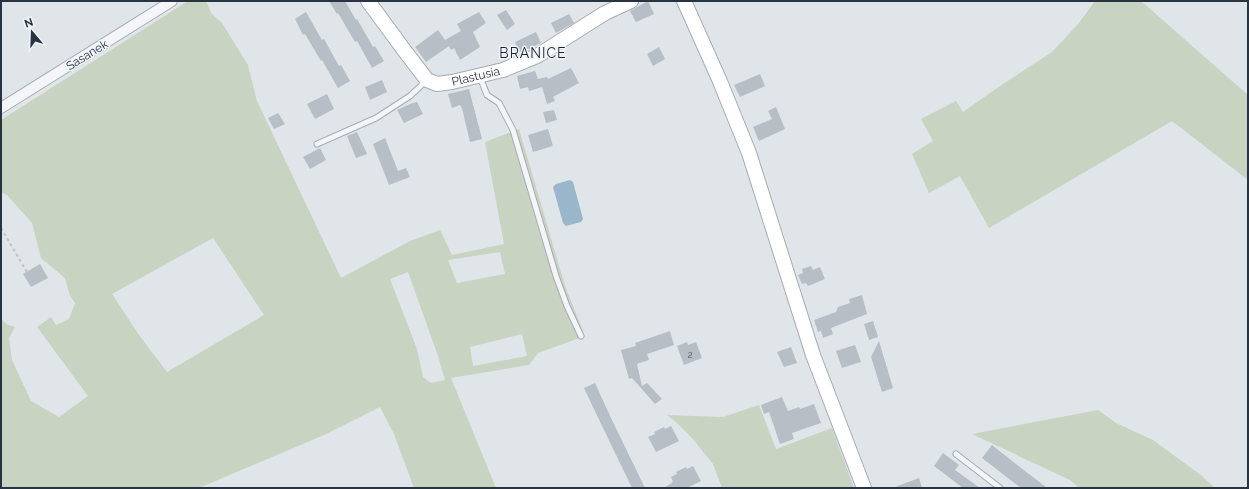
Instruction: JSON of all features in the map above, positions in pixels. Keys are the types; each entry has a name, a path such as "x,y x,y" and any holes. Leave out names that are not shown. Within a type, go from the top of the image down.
{"street":[{"name":"Sasanek","path":"1,108 172,1"},
{"path":"368,1 427,80"},
{"name":"Plastusia","path":"427,80 437,84 480,76 502,70 537,56 605,13 631,1"},
{"path":"684,1 719,78 749,153 811,348 864,488"}],"lane":[{"path":"480,76 487,95 499,103 513,130 556,276 580,336"},
{"path":"317,144 376,118 410,96 427,80"},
{"path":"956,454 1000,488"}],"path":[{"path":"1,228 27,272"}],"green space":[{"path":"188,1 206,1 211,13 222,23 248,65 257,101 341,278 410,241 440,230 452,255 504,244 485,142 519,129 565,286 585,336 538,353 529,365 451,378 496,488 414,488 394,434 380,407 324,435 199,488 1,488 1,319 8,325 15,327 9,338 12,360 31,401 59,417 88,396 37,327 51,317 56,325 69,319 75,303 70,296 65,278 41,258 32,223 7,195 1,192 1,120","holes":["213,238 264,315 167,372 139,335 112,294","500,252 505,274 457,283 448,260","408,272 445,380 431,383 423,377 417,349 390,279","522,334 527,356 473,366 470,347"]},
{"path":"1095,1 1141,1 1248,95 1248,180 1172,121 989,228 960,176 929,193 912,154 933,141 921,119 956,101 963,112 1052,52 1079,23"},
{"path":"759,405 776,449 832,428 854,488 722,488 713,464 692,438 667,415 723,417"},
{"path":"1098,410 1116,423 1153,440 1202,476 1215,488 1079,488 1070,480 972,434"}],"water":[{"path":"570,180 573,182 583,219 581,222 566,226 563,223 553,187 556,184"}],"building":[{"path":"329,1 345,1 373,47 375,46 384,61 372,68 357,41 355,42"},
{"path":"648,1 654,14 636,22 630,11"},
{"path":"506,10 515,24 507,30 497,15"},
{"path":"306,12 322,40 324,39 339,66 341,65 350,81 338,88 305,34 303,35 295,19"},
{"path":"479,12 486,23 473,32 480,47 460,60 454,48 451,50 449,46 426,62 415,47 438,30 445,40 461,31 457,24"},
{"path":"569,14 574,23 556,33 551,23"},
{"path":"536,32 541,43 520,53 515,42"},
{"path":"659,47 665,59 653,66 647,54"},
{"path":"571,68 579,83 553,97 555,101 547,104 542,87 529,91 528,87 520,89 517,76 535,71 538,79 547,77 548,79"},
{"path":"760,74 765,86 740,97 734,85"},
{"path":"382,80 387,92 370,100 365,87"},
{"path":"469,89 482,139 470,142 462,108 460,105 452,108 448,94"},
{"path":"327,94 334,109 315,119 307,104"},
{"path":"417,102 423,114 404,123 397,110"},
{"path":"776,107 785,129 759,141 753,127 772,119 768,111"},
{"path":"554,110 557,120 546,123 543,112"},
{"path":"278,113 285,124 274,129 268,118"},
{"path":"548,129 553,146 533,152 528,135"},
{"path":"357,132 367,154 356,158 347,136"},
{"path":"385,138 398,171 406,168 410,177 389,185 373,144"},
{"path":"320,148 326,160 310,169 303,157"},
{"path":"40,264 48,278 31,287 23,274"},
{"path":"811,266 813,270 820,267 825,279 808,286 806,283 802,284 798,275 803,273 802,269"},
{"path":"862,295 867,314 831,328 833,334 823,338 821,331 818,332 814,320 836,312 838,307 850,303 849,299"},
{"path":"873,321 878,337 869,340 864,324"},
{"path":"670,331 674,345 647,354 649,360 637,364 642,386 647,383 662,399 655,404 632,378 629,379 621,350 636,346 635,343"},
{"path":"879,341 893,388 882,392 871,357"},
{"path":"687,342 688,345 696,342 702,358 684,365 677,346"},
{"path":"855,345 861,362 842,368 836,351"},
{"path":"791,347 797,363 784,367 777,352"},
{"path":"595,383 645,488 632,488 592,405 584,388"},
{"path":"782,397 788,411 814,404 821,423 792,433 794,439 780,444 769,412 764,414 761,405"},
{"path":"671,426 679,441 656,452 648,437 664,427 665,429"},
{"path":"992,445 1047,488 1021,488 982,458"},
{"path":"943,453 959,465 955,470 980,488 963,488 934,466"},
{"path":"693,466 701,481 687,488 664,488 673,482 671,477 677,474 676,472 686,467 687,469"},
{"path":"919,478 922,488 895,488 895,487"}],"district":[{"name":"BRANICE","path":"533,53"}]}
